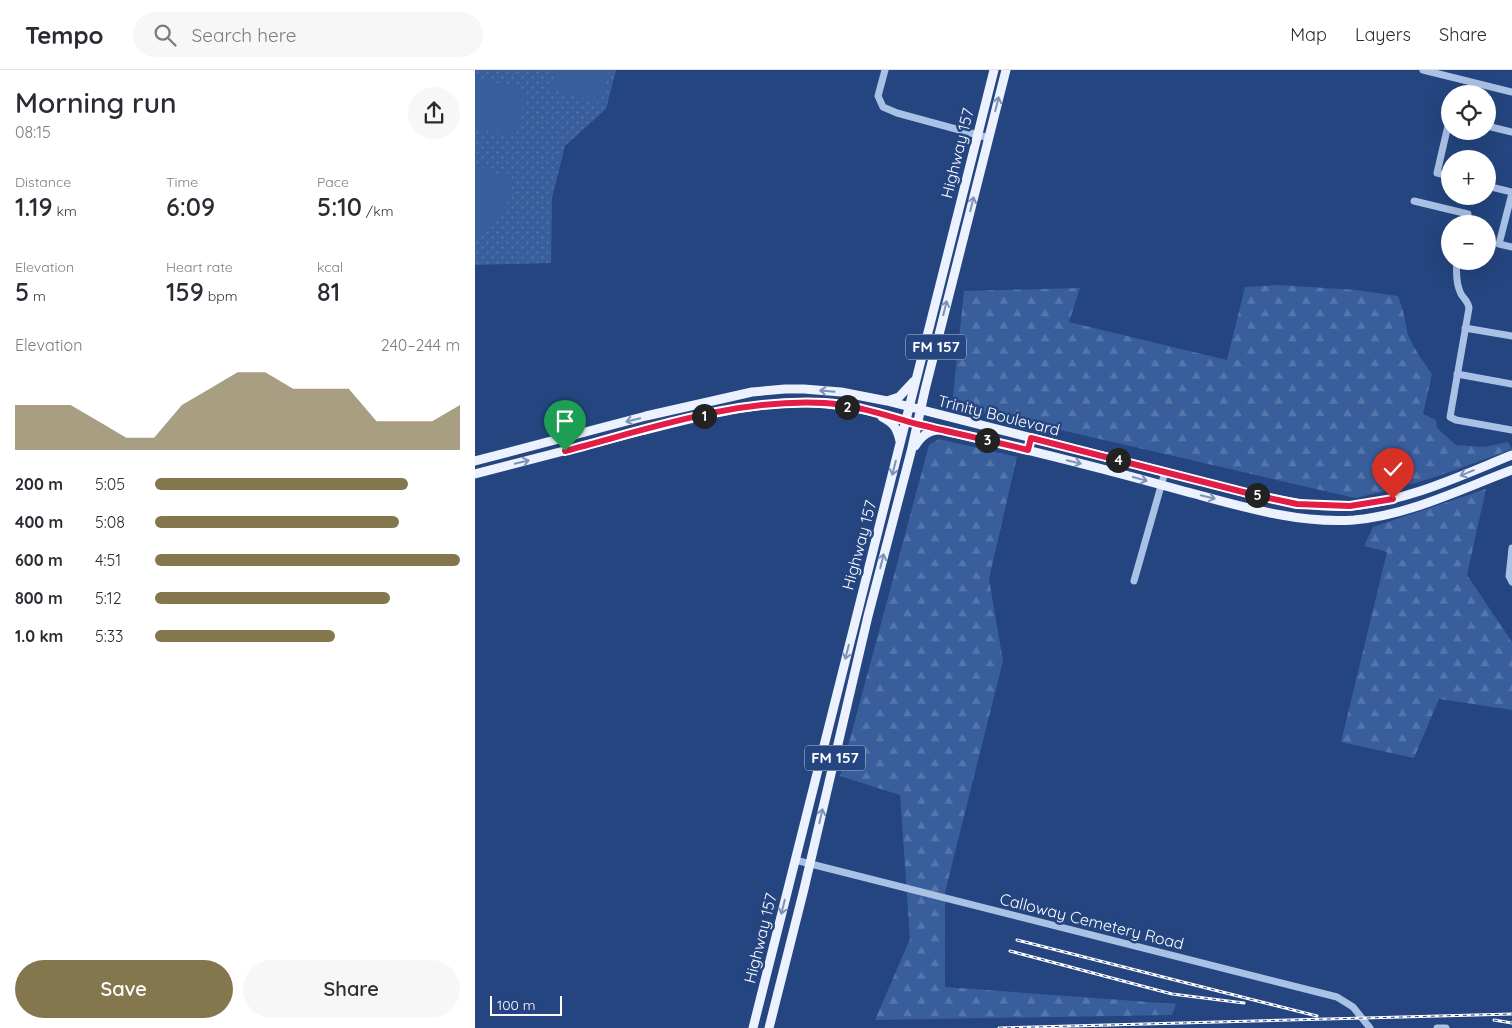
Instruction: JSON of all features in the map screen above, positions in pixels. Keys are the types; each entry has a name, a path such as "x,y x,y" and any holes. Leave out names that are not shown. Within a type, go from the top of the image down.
{"main road":[{"name":"Highway 157","path":"753,1028 994,70"},
{"name":"Highway 157","path":"769,1028 810,864 870,608 911,452 1006,70"},
{"path":"887,401 899,397 916,379"},
{"name":"Trinity Boulevard","path":"475,461 666,411 752,392 785,389 841,392 887,401 1297,504 1336,506 1393,499 1429,488 1512,455"},
{"path":"925,390 930,404 949,417"},
{"name":"Trinity Boulevard","path":"475,474 669,424 753,406 790,404 826,404 906,420 1280,515 1301,518 1336,520 1371,517 1395,512 1423,504 1512,470"},
{"path":"666,411 669,424"},
{"path":"870,412 891,422 897,428 901,443"},
{"path":"911,452 928,432 943,430"},
{"path":"1028,450 1031,438"},
{"path":"500,454 504,466"},
{"path":"859,605 870,608"}],"street":[{"path":"885,70 879,96 883,107 897,113 989,138"},
{"path":"1423,70 1512,92"},
{"path":"1461,79 1463,70"},
{"path":"1496,128 1512,132"},
{"path":"1441,156 1437,173 1441,174"},
{"path":"1496,188 1512,192 1499,244 1512,248"},
{"path":"1414,201 1468,215"},
{"path":"1456,270 1461,293 1468,302 1469,308 1450,417 1455,420 1512,430"},
{"path":"1465,328 1512,336"},
{"path":"1457,374 1512,384"},
{"path":"1134,581 1165,472"},
{"path":"1511,578 1512,548"},
{"name":"Calloway Cemetery Road","path":"795,860 1337,997 1353,1007 1370,1028"},
{"path":"1437,1028 1446,1028"}],"green space":[{"path":"475,70 616,70 606,109 565,146 552,198 551,263 475,265"},
{"path":"557,70 609,70 599,103 551,89"},
{"path":"475,78 527,90 515,137 475,127"},
{"path":"475,164 513,180 509,198 502,213 491,225 475,235"},
{"path":"1279,285 1356,290 1398,296 1408,335 1432,374 1423,414 1436,420 1437,428 1456,445 1484,447 1508,442 1512,449 1415,483 1355,498 952,405 964,291 1080,288 1069,322 1227,360 1245,287"},
{"path":"939,439 1017,457 989,579 1003,661 945,892 945,987 1176,1004 1172,1015 875,1020 910,939 900,795 840,776 929,445"},
{"path":"1486,489 1467,575 1512,642 1512,710 1439,699 1414,758 1341,742 1387,552 1364,546 1373,527"}],"railway":[{"path":"1017,940 1317,1016"},
{"path":"1010,951 1172,994 1244,1003"},
{"path":"999,1028 1512,1014"},
{"path":"1494,1020 1512,1023"}],"route":[{"path":"565,451 695,418 753,406 806,403 826,404 896,417 1028,450 1031,438 1297,504 1350,506 1393,499"}]}
